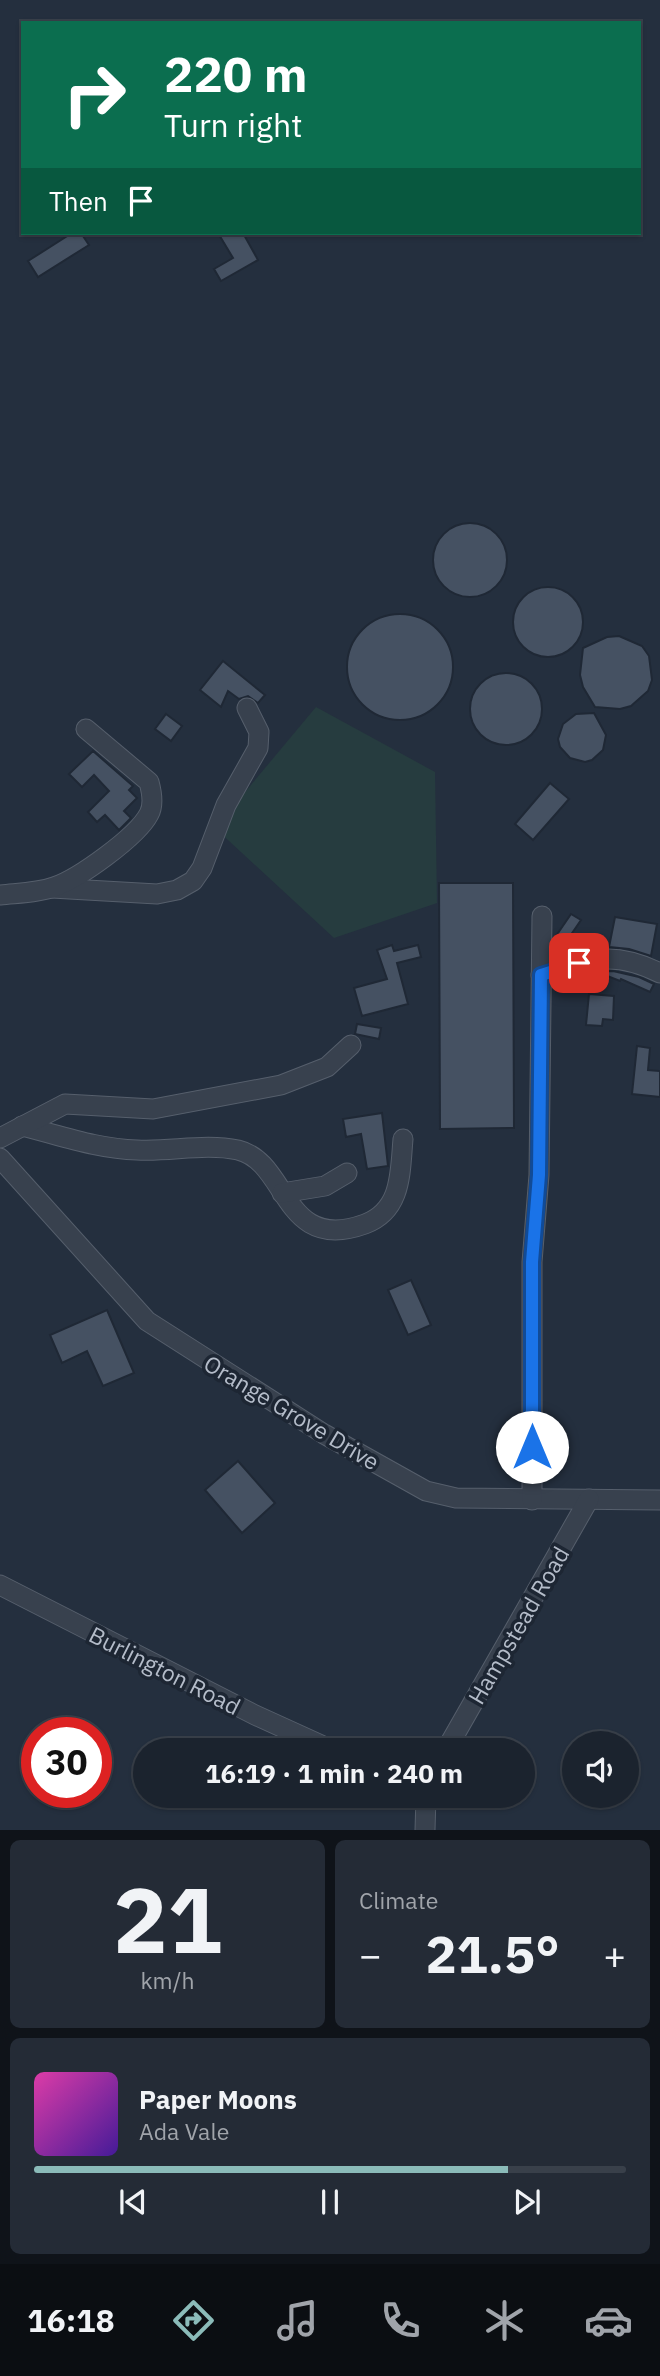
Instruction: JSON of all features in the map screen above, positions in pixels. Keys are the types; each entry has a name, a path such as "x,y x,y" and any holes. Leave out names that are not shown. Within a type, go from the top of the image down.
{"street":[{"path":"0,895 52,888 157,894 177,890 193,881 202,868 226,805 258,748 259,732 247,708"},
{"path":"52,888 88,870 105,856 142,823 152,803 149,782 144,775 86,730"},
{"path":"532,1500 532,1262 539,1175 542,916"},
{"path":"541,975 598,957 642,964 660,973"},
{"path":"0,1138 65,1104 153,1109 281,1085 327,1067 351,1045"},
{"path":"22,1126 115,1149 202,1147 247,1153 259,1163 296,1214 314,1225 332,1229 355,1227 377,1219 389,1209 399,1186 403,1139"},
{"name":"Orange Grove Drive","path":"0,1158 117,1290 148,1321 324,1434 426,1491 456,1498 660,1500"},
{"path":"282,1193 325,1186 346,1173"},
{"name":"Hampstead Road","path":"453,1738 589,1499"},
{"name":"Burlington Road","path":"0,1585 255,1716 305,1738"},
{"path":"425,1830 426,1808"}],"green space":[{"path":"316,707 435,772 437,903 334,938 215,828"}],"building":[{"path":"69,235 82,235 89,245 38,277 28,261"},
{"path":"219,235 244,235 258,260 221,281 214,269 233,258"},
{"path":"470,523 491,529 501,539 507,560 501,581 491,591 470,597 449,591 439,581 433,560 439,539 449,529"},
{"path":"548,587 573,597 583,622 573,647 548,657 523,647 513,622 523,597"},
{"path":"400,614 420,618 438,629 449,647 453,667 449,687 438,705 420,716 400,720 380,716 362,705 351,687 347,667 351,647 362,629 380,618"},
{"path":"619,636 642,646 649,656 652,680 648,691 631,706 620,709 595,707 583,687 580,675 583,648 607,637"},
{"path":"223,661 265,695 258,703 248,696 239,699 228,691 221,707 200,690"},
{"path":"506,673 526,679 536,689 542,709 536,729 526,739 506,745 486,739 476,729 470,709 476,689 486,679"},
{"path":"594,713 606,735 603,750 592,760 585,762 570,758 560,747 558,739 563,724 576,714"},
{"path":"166,714 182,726 171,741 155,729"},
{"path":"93,751 133,786 129,790 137,798 124,811 131,818 119,830 105,815 97,822 88,812 109,791 94,775 82,787 69,774"},
{"path":"550,783 569,799 533,840 515,824"},
{"path":"439,883 513,883 514,1128 440,1129"},
{"path":"571,914 581,920 566,942 556,936"},
{"path":"615,917 657,924 651,956 629,949 609,947"},
{"path":"392,945 394,951 418,945 421,957 397,963 408,1004 362,1016 354,988 387,979 377,950"},
{"path":"613,971 639,977 654,984 650,992 597,972"},
{"path":"589,994 614,996 613,1020 603,1019 602,1026 586,1025"},
{"path":"357,1024 381,1028 379,1039 355,1034"},
{"path":"637,1046 650,1048 648,1070 660,1071 660,1097 632,1094"},
{"path":"382,1113 388,1166 367,1169 361,1134 346,1137 343,1119"},
{"path":"411,1280 431,1325 408,1335 388,1290"},
{"path":"107,1310 134,1373 103,1386 87,1351 62,1363 50,1335"},
{"path":"238,1461 275,1503 242,1533 205,1490"}],"route":[{"path":"532,1447 532,1262 539,1175 541,975 579,963"}]}
